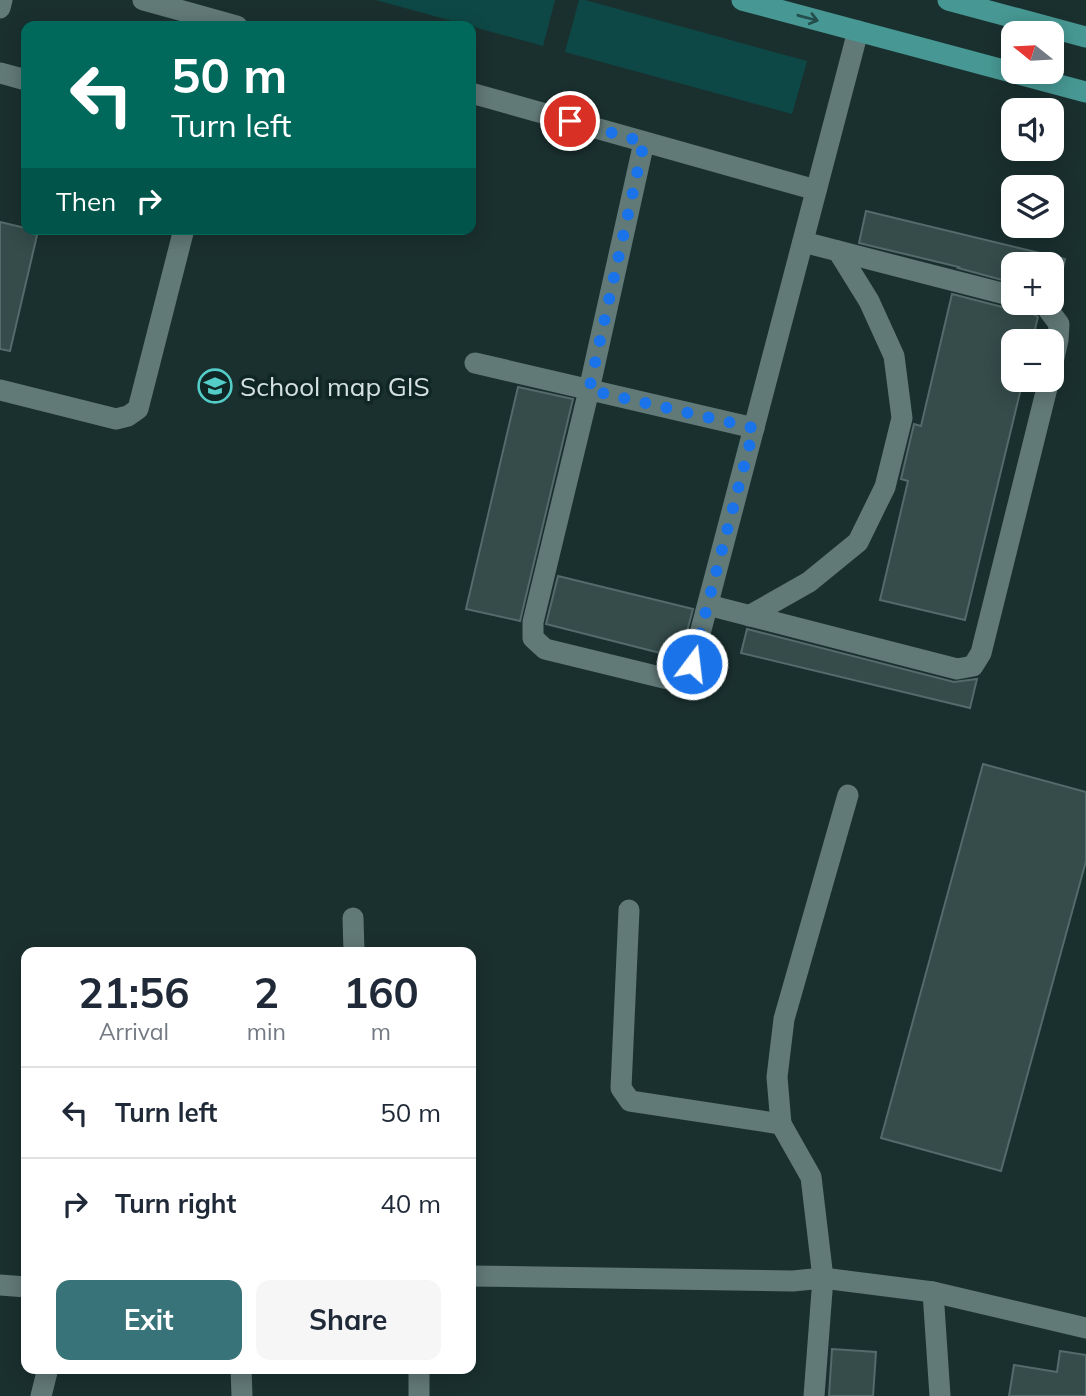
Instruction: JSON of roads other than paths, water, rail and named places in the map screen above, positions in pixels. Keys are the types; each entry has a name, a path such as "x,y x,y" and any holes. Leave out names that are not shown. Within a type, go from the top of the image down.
{"main road":[{"path":"742,0 1086,92"},
{"path":"960,2 1086,37"}],"street":[{"path":"0,8 2,0"},
{"path":"142,0 217,21"},
{"path":"644,142 589,390 533,622 533,638 545,649 682,681 692,664 708,605 858,31"},
{"path":"0,73 21,79"},
{"path":"476,94 816,190"},
{"path":"0,390 116,419 138,410 182,235"},
{"path":"803,242 1001,293"},
{"path":"749,616 809,582 858,541 885,486 902,418 894,356 869,301 838,250"},
{"path":"475,363 754,428"},
{"path":"708,605 957,668 973,666 981,653 1046,392"},
{"path":"814,1396 823,1278 811,1177 781,1124 777,1077 784,1018 848,795"},
{"path":"629,910 621,1088 630,1101 781,1124"},
{"path":"353,918 354,947"},
{"path":"476,1276 793,1281 823,1278 933,1292 1086,1328"},
{"path":"0,1285 21,1287"},
{"path":"933,1292 940,1396"},
{"path":"41,1396 46,1374"},
{"path":"241,1374 242,1396"},
{"path":"419,1374 419,1396"}],"place":[{"name":"School map GIS","path":"215,386"}]}
